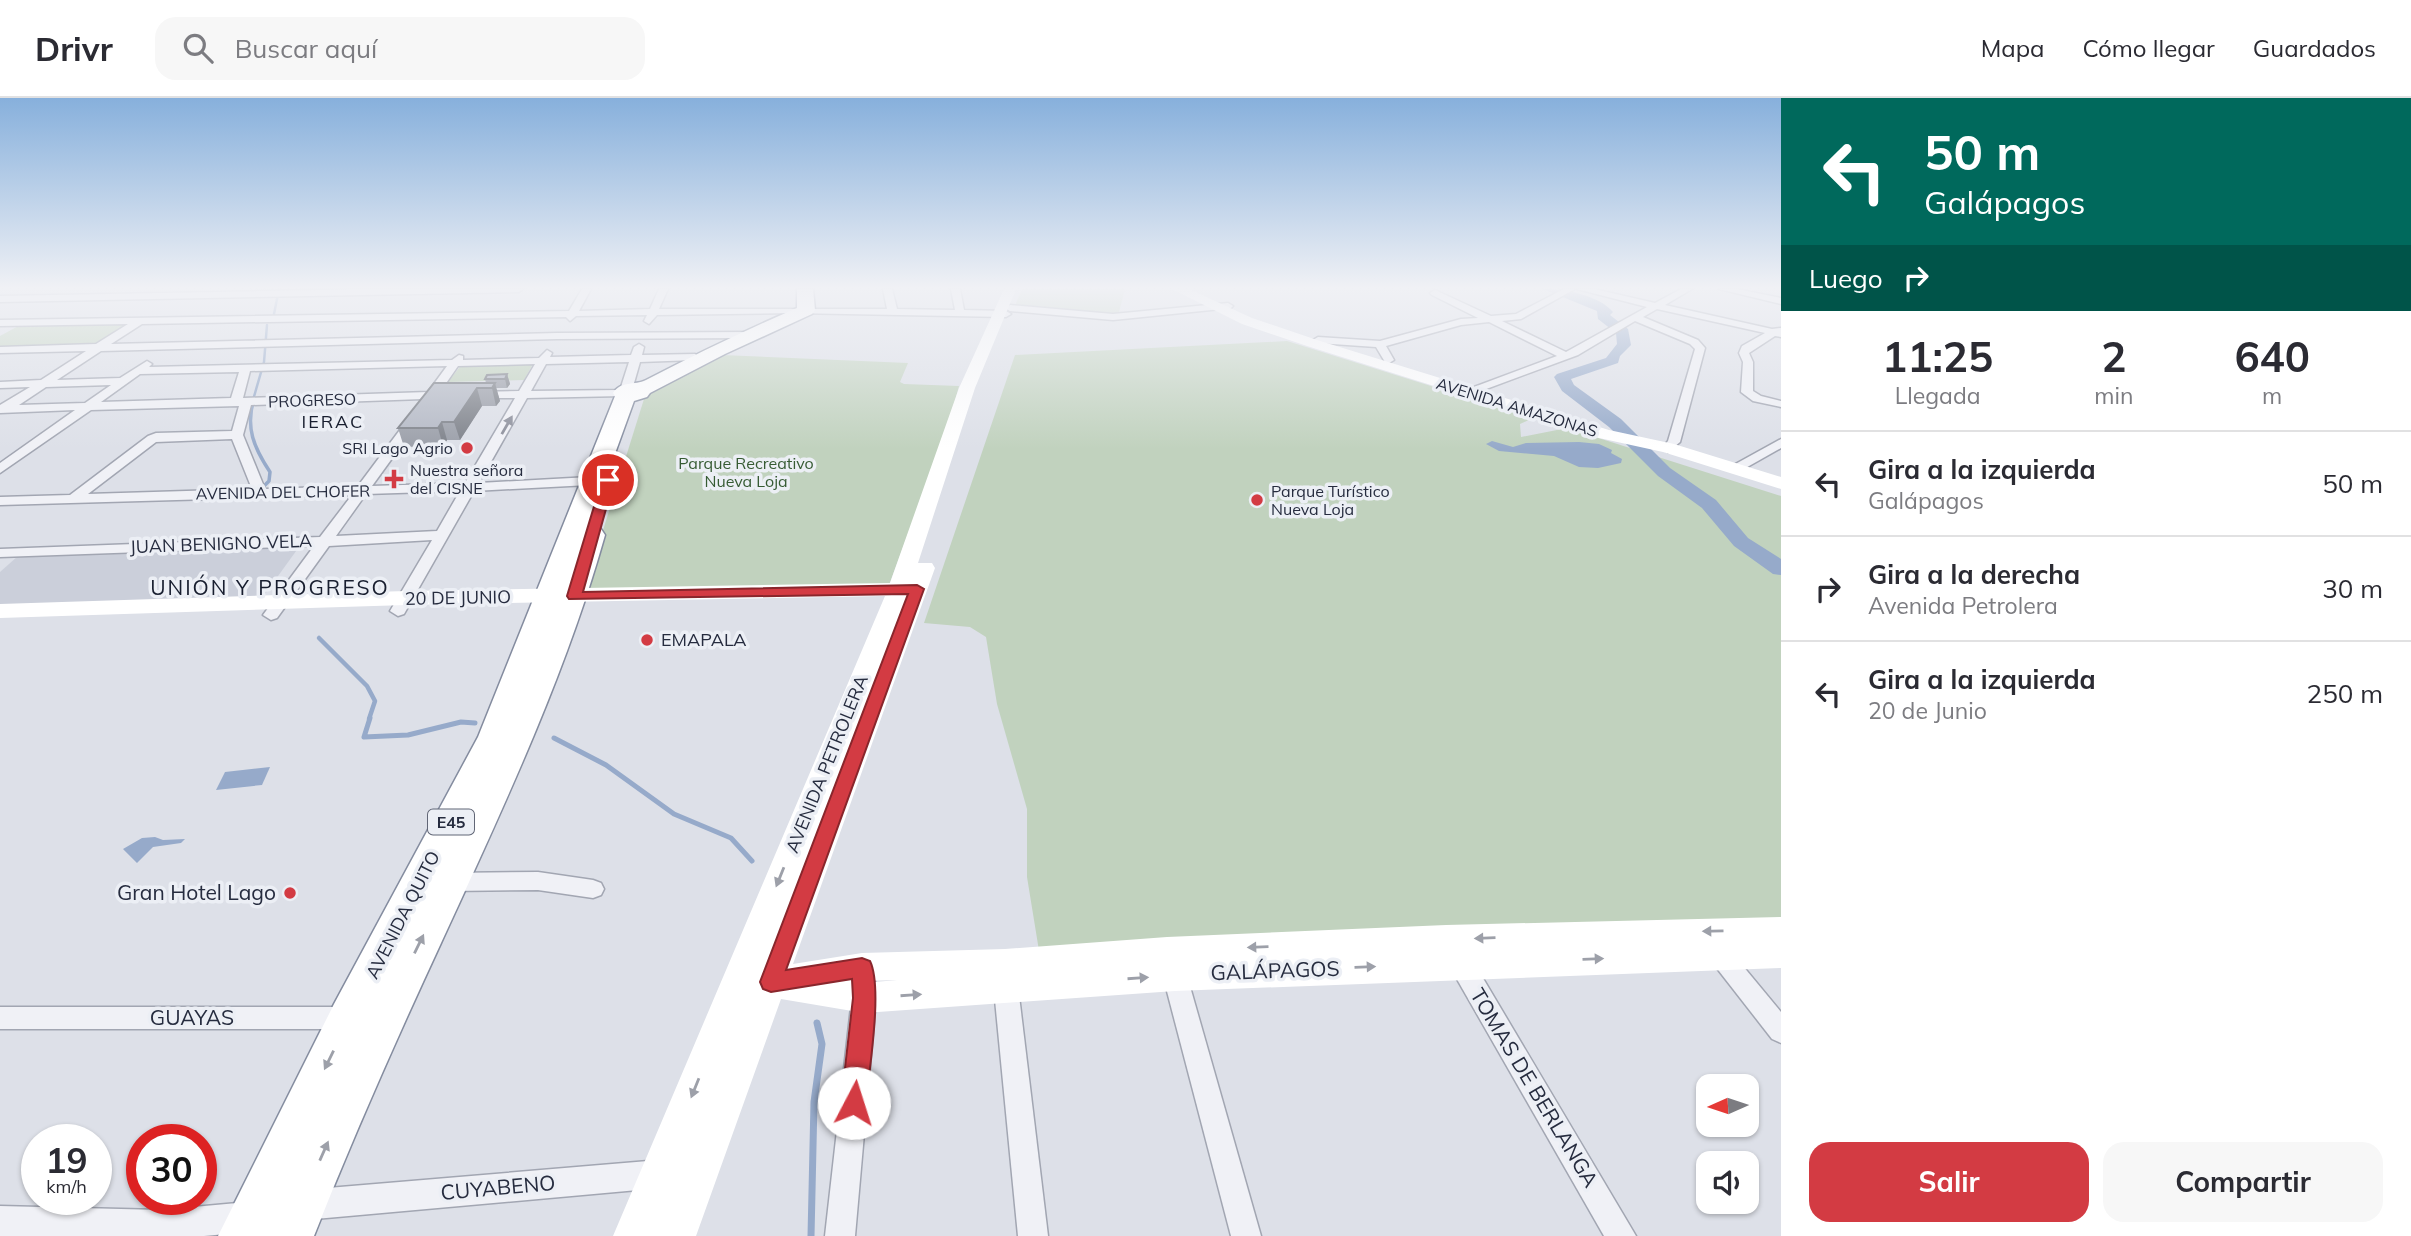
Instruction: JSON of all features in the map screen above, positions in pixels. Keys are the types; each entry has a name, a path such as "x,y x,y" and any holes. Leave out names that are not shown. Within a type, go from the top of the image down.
{"highway":[{"path":"633,387 729,342"},
{"path":"633,387 730,342"},
{"name":"AVENIDA QUITO","path":"250,1226 367,1018 449,882 527,715 560,600 633,387"},
{"name":"AVENIDA QUITO","path":"293,1221 367,1018 560,600"}],"main road":[{"name":"AVENIDA PETROLERA","path":"634,1236 660,1174 755,980 907,592 967,388 990,342"},
{"name":"AVENIDA AMAZONAS","path":"1312,342 1609,432 1781,476"},
{"name":"AVENIDA AMAZONAS","path":"1326,342 1390,360 1475,390"},
{"name":"AVENIDA AMAZONAS","path":"1741,465 1781,483"},
{"name":"20 DE JUNIO","path":"0,611 277,608 907,592"},
{"name":"20 DE JUNIO","path":"0,624 277,608"},
{"name":"GALÁPAGOS","path":"755,980 863,983 1005,976 1175,976 1453,951 1781,930"},
{"name":"GALÁPAGOS","path":"1005,976 1167,951 1781,954"},
{"name":"AVENIDA PETROLERA","path":"675,1236 698,1180 755,980"}],"street":[{"path":"2,410 107,342"},
{"path":"0,469 126,381 176,342"},
{"path":"0,350 353,342"},
{"path":"277,608 471,342"},
{"path":"402,605 553,342"},
{"path":"633,387 642,342"},
{"path":"1351,342 1387,342"},
{"path":"1538,342 1566,356"},
{"path":"1475,390 1566,356 1590,342"},
{"path":"1664,444 1698,364 1699,345 1692,342"},
{"path":"1758,342 1746,348 1744,354 1748,362 1746,392 1757,399 1781,404"},
{"path":"1380,344 1390,360"},
{"path":"139,371 543,360 633,387 695,357"},
{"path":"245,368 237,435 260,493"},
{"path":"0,385 126,381"},
{"name":"PROGRESO","path":"2,410 525,394 633,387"},
{"path":"74,498 152,439 160,436 237,435"},
{"path":"1741,465 1781,443"},
{"name":"AVENIDA DEL CHOFER","path":"0,501 600,481"},
{"name":"JUAN BENIGNO VELA","path":"0,553 443,535"},
{"path":"449,882 538,881 593,889"},
{"name":"TOMAS DE BERLANGA","path":"1453,951 1621,1236"},
{"path":"1720,955 1781,1031"},
{"path":"1005,976 1033,1236"},
{"path":"1175,976 1246,1236"},
{"path":"840,1236 863,983"},
{"name":"GUAYAS","path":"0,1018 367,1018"},
{"name":"CUYABENO","path":"293,1221 660,1174 698,1180"},
{"path":"0,1221 45,1228 250,1226"}],"shaded area":[{"path":"299,547 260,601 0,609 0,572 18,556"}],"green space":[{"path":"0,342 101,342 96,345 0,347"},
{"path":"1291,342 1533,418 1520,424 1521,437 1567,428 1781,496 1781,921 1041,963 1027,877 1027,809 997,704 986,637 970,627 924,623 1015,355"},
{"name":"Parque Recreativo Nueva Loja","path":"722,355 908,363 900,382 904,384 959,386 949,423 889,585 584,591 644,399 663,385"},
{"path":"534,362 524,380 448,382 462,364"}],"water":[{"path":"1492,441 1513,447 1526,443 1599,444 1622,459 1621,463 1598,468 1579,467 1554,456 1499,451 1486,444"},
{"path":"270,767 262,785 216,790 225,772"},
{"path":"155,837 163,840 185,839 181,843 153,847 137,863 123,849 142,838"}],"building":[{"path":"507,374 505,379 485,379 487,375"},
{"path":"434,383 495,383 492,388 477,388 454,422 442,422 438,428 398,428"}],"waterway":[{"path":"253,400 264,362 266,342"},
{"path":"1624,342 1613,355 1613,360 1562,377 1568,388 1615,423 1664,472 1709,504 1741,542 1781,569"},
{"path":"254,399 251,428 259,454 270,472 269,481 262,488"},
{"path":"319,638 367,686 375,701 369,719"},
{"path":"370,718 364,737 408,735 461,722 475,723"},
{"path":"554,738 606,765 674,814 731,838 752,861"},
{"path":"811,1236 814,1102 822,1044 817,1023"}],"place":[{"name":"SRI Lago Agrio","path":"467,448"},
{"name":"Nuestra señora del CISNE","path":"394,479"},
{"name":"Parque Turístico Nueva Loja","path":"1257,500"},
{"name":"EMAPALA","path":"647,640"},
{"name":"Gran Hotel Lago","path":"290,893"}],"district":[{"name":"IERAC","path":"333,422"},
{"name":"UNIÓN Y PROGRESO","path":"270,588"}],"route":[{"path":"608,480 575,596 917,589 771,982 862,967 864,998 854,1103"}]}
